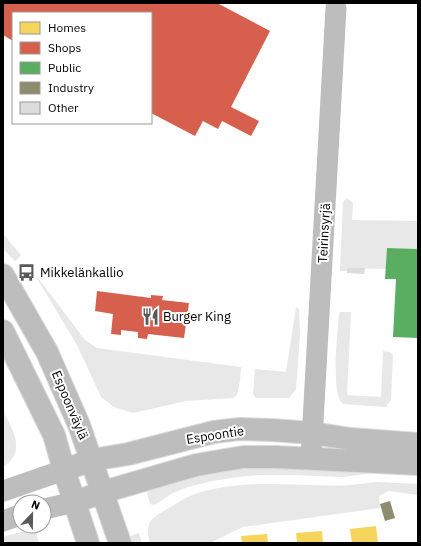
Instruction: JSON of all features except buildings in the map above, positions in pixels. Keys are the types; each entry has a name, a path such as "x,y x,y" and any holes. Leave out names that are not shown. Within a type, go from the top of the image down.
{"main road":[{"name":"Espoonväylä","path":"3,275 47,352 79,425 120,543"},
{"name":"Espoonväylä","path":"3,331 54,435 88,543"},
{"name":"Espoontie","path":"64,470 92,460 128,454 214,432 239,429 272,430 351,439 418,444"},
{"name":"Espoontie","path":"75,502 103,492 196,465 243,457 311,458 418,464"}],"street":[{"name":"Teirinsyrjä","path":"311,458 336,8"},
{"path":"3,491 64,470"},
{"path":"52,507 75,502"}],"shaded area":[{"path":"347,198 353,203 352,220 418,221 418,249 387,248 386,269 347,268 347,271 340,271 343,202"},
{"path":"3,234 21,255 15,261 3,249"},
{"path":"32,270 85,340 97,348 241,367 237,395 233,398 186,401 133,413 114,407 101,397 77,345"},
{"path":"296,307 299,309 300,334 296,389 289,398 256,398 253,394 255,369 286,372"},
{"path":"340,312 351,312 347,395 381,397 383,351 389,352 393,355 391,400 386,407 343,404 339,398 336,376 336,347"},
{"path":"3,411 14,433 16,448 15,455 3,467"},
{"path":"266,466 379,472 343,477 260,475 239,477 212,481 188,487 173,493 154,505 150,504 147,491 196,476 231,469"},
{"path":"376,482 418,484 418,495 389,491 379,496 380,508 243,527 210,543 150,543 148,536 150,521 153,518 187,497 210,490 230,486 270,484 331,486"},
{"path":"139,533 142,543 132,543 130,536"},
{"path":"14,534 37,534 39,543 3,543 3,537"}],"place":[{"name":"Mikkelänkallio","path":"27,272"},
{"name":"Burger King","path":"150,316"}]}
